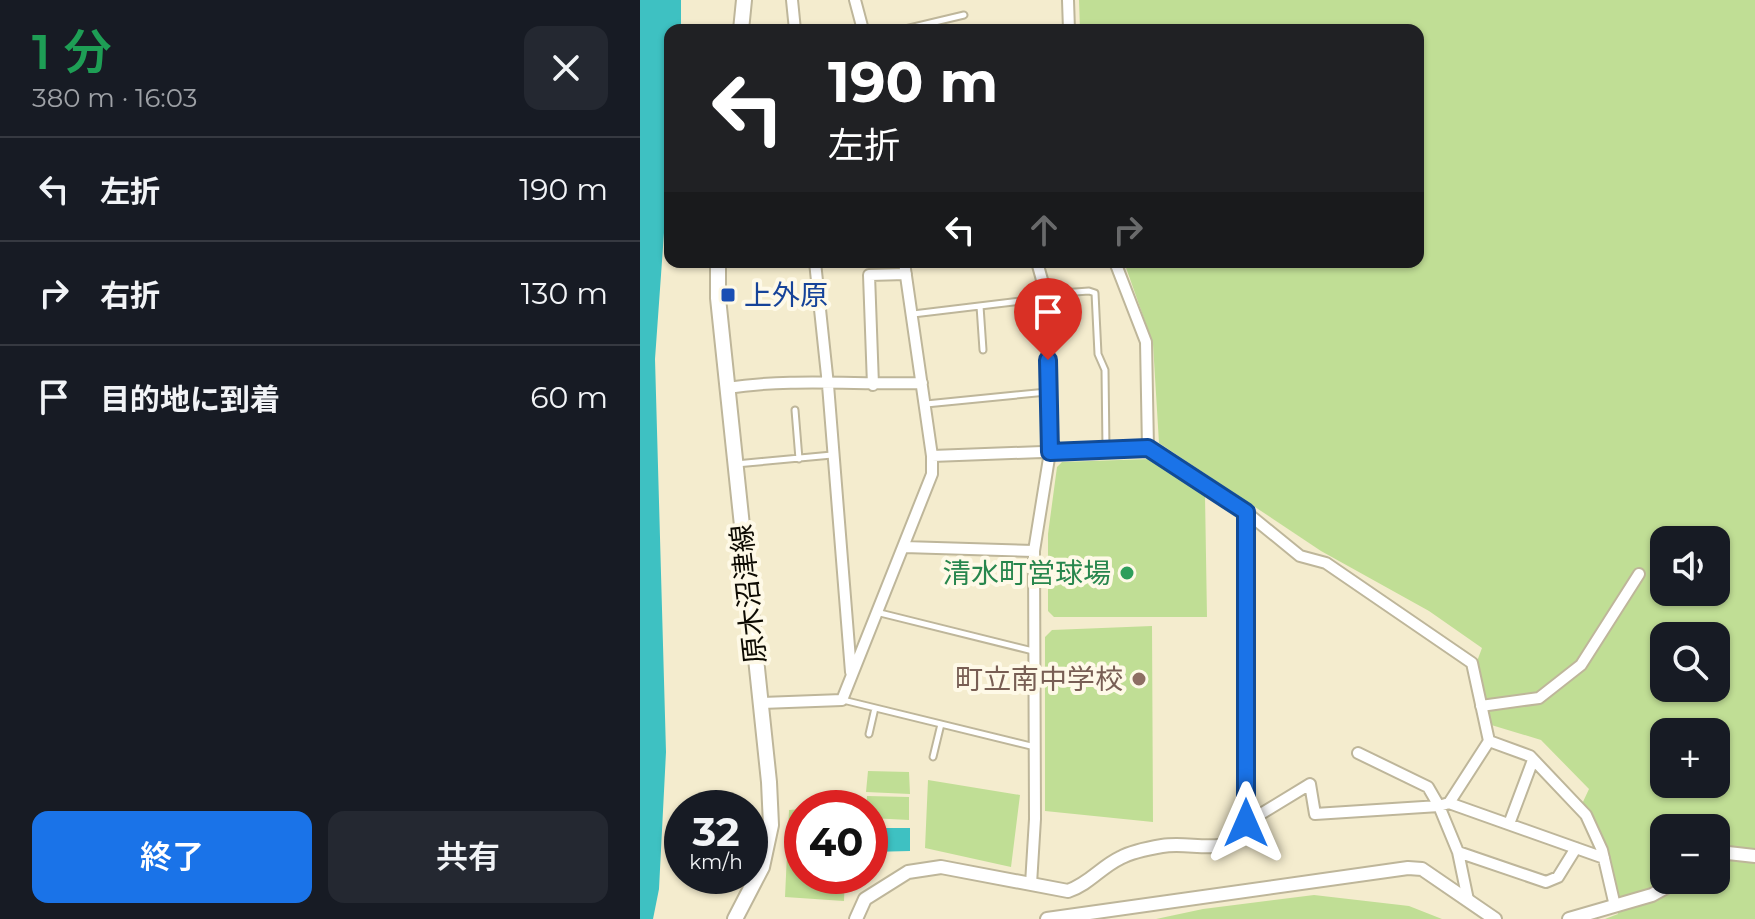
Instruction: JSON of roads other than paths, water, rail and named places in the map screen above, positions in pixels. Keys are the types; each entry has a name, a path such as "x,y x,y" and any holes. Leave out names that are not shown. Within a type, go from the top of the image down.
{"main road":[{"path":"742,24 744,0"},
{"name":"原木沼津線","path":"718,268 718,298 771,825 762,867 735,919"}],"street":[{"path":"792,0 794,24"},
{"path":"855,0 861,24"},
{"path":"1068,0 1069,24"},
{"path":"816,268 851,678"},
{"path":"760,703 842,700 932,474 905,268 869,275 873,385"},
{"path":"1031,884 1035,819 1034,551 1050,452 1046,296 1039,268"},
{"path":"1117,268 1146,342 1148,448"},
{"path":"727,388 766,382 828,385 922,383"},
{"path":"932,456 1148,448 1246,512 1300,556 1326,563 1472,663 1489,741 1444,805"},
{"path":"856,919 865,899 908,872 941,867 1068,891 1081,887 1120,857 1163,845 1212,847 1235,844 1245,834 1246,512"},
{"path":"904,547 1034,551"},
{"path":"1481,706 1539,698 1581,665 1639,574"},
{"path":"1489,741 1533,760 1586,815 1604,858 1615,906"},
{"path":"1358,753 1428,787 1444,805 1468,900"},
{"path":"1509,824 1533,760"},
{"path":"1246,823 1310,784 1315,814 1444,805 1509,824 1604,858"},
{"path":"1458,852 1546,882 1558,877 1576,848"},
{"path":"1730,853 1755,856"},
{"path":"1047,919 1408,868 1422,869 1491,918"},
{"path":"1569,919 1654,894"}],"lane":[{"path":"926,24 964,15"},
{"path":"912,314 1089,291 1095,293 1098,354 1105,370 1106,449"},
{"path":"980,306 983,350"},
{"path":"925,404 1049,392"},
{"path":"795,410 799,459"},
{"path":"735,464 832,455"},
{"path":"875,612 1034,651"},
{"path":"842,700 1035,747"},
{"path":"869,734 875,708"},
{"path":"933,757 941,724"}],"water":[{"path":"640,0 681,0 681,24 664,24 664,233 655,359 666,752 659,889 653,919 640,919"},
{"path":"888,828 910,828 910,851 888,852"}],"place":[{"name":"上外原","path":"728,295"},
{"name":"清水町営球場","path":"1127,573"},
{"name":"町立南中学校","path":"1139,679"}]}
